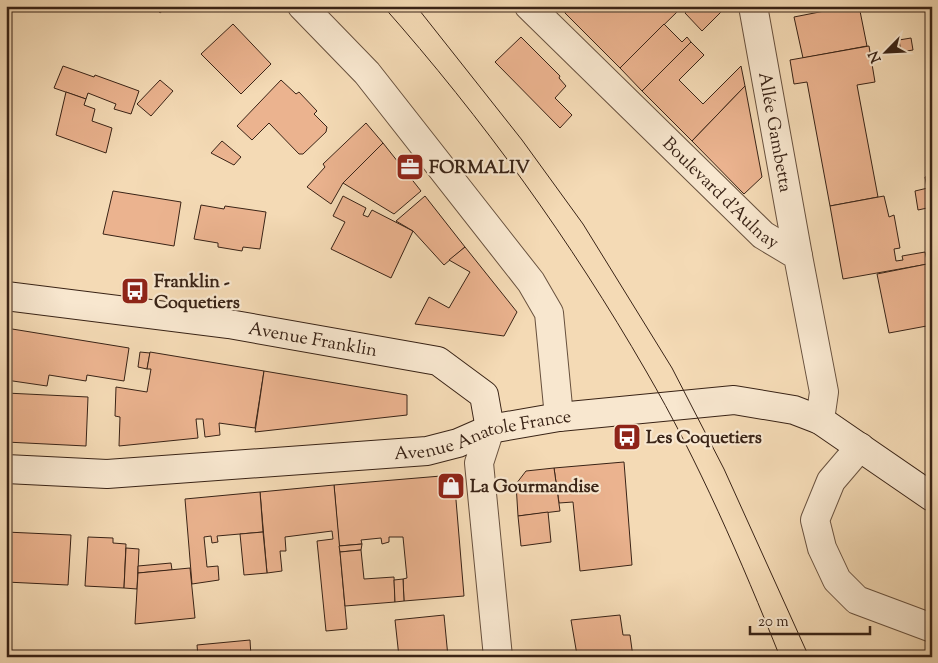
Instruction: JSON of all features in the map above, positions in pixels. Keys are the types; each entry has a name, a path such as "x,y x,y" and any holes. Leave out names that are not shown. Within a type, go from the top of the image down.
{"street":[{"path":"302,6 367,73 531,282 549,312 559,417"},
{"name":"Boulevard d'Aulnay","path":"529,6 763,235 798,256 824,392 820,420"},
{"name":"Allée Gambetta","path":"753,6 798,256"},
{"name":"Avenue Franklin","path":"6,296 229,324 438,361 484,395 490,429"},
{"name":"Avenue Anatole France","path":"6,469 107,474 427,451 458,443 490,429 559,417 734,400 779,406 820,420 932,498"},
{"path":"490,429 479,462 498,657"},
{"path":"860,447 831,481 815,520 822,548 837,580 857,600 932,628"}],"building":[{"path":"153,6 168,6 160,13"},
{"path":"564,6 677,6 680,9 620,68 565,13"},
{"path":"691,6 727,6 702,31 685,13"},
{"path":"850,6 859,6 867,46 803,58 794,17"},
{"path":"233,24 271,64 241,94 201,54"},
{"path":"664,24 682,42 687,37 691,42 642,91 620,68"},
{"path":"521,37 560,76 559,78 566,86 555,98 572,115 560,128 495,62"},
{"path":"911,38 913,50 901,52 899,40"},
{"path":"691,42 704,55 679,80 703,104 741,66 745,86 692,141 642,91"},
{"path":"869,46 875,82 857,85 878,197 830,206 807,82 794,84 790,60"},
{"path":"63,66 139,91 131,114 114,109 116,104 88,93 86,99 54,88"},
{"path":"160,80 173,91 151,116 137,104"},
{"path":"281,80 296,94 299,92 317,111 314,114 327,127 326,132 303,154 299,154 269,123 252,140 237,126"},
{"path":"745,86 762,177 744,194 692,141"},
{"path":"66,92 86,99 84,105 95,109 92,121 112,128 106,153 56,135"},
{"path":"366,123 383,143 343,183 331,204 307,187 325,167 323,164"},
{"path":"222,141 241,157 234,165 211,153"},
{"path":"383,143 421,191 394,214 343,183"},
{"path":"932,176 932,187 927,188 925,177"},
{"path":"932,187 932,207 918,210 915,191"},
{"path":"113,191 181,202 174,246 103,234"},
{"path":"343,196 366,208 363,215 368,217 372,210 413,231 391,278 331,249 345,222 333,216"},
{"path":"425,196 465,247 444,265 413,231 396,221"},
{"path":"884,196 889,217 894,215 900,248 894,249 896,261 903,260 902,256 925,252 928,264 843,279 830,206"},
{"path":"201,205 224,209 225,206 266,212 260,249 243,247 242,251 218,247 218,243 194,239"},
{"path":"465,247 517,312 504,336 415,324 429,297 449,308 470,272 449,260"},
{"path":"932,263 932,325 889,333 877,274"},
{"path":"6,328 129,348 124,381 87,375 86,381 49,375 47,386 6,380"},
{"path":"140,352 150,353 147,369 138,367"},
{"path":"150,352 264,371 255,428 219,423 220,435 205,437 203,419 196,419 198,438 119,446 120,417 115,416 116,387 147,392 151,369 147,369"},
{"path":"264,371 407,395 407,415 255,432"},
{"path":"6,393 88,397 86,446 6,442"},
{"path":"624,462 632,565 580,571 573,502 559,503 554,468"},
{"path":"554,468 560,511 518,516 516,484 526,471"},
{"path":"441,476 455,488 464,596 404,601 403,579 407,578 403,537 389,537 389,542 382,544 381,538 361,540 362,544 339,546 334,485"},
{"path":"334,485 347,629 326,631 317,541 333,539 332,531 285,537 286,551 280,551 282,571 267,573 260,492"},
{"path":"260,492 263,532 217,536 218,542 212,543 211,536 204,537 207,567 218,566 219,580 192,584 185,499"},
{"path":"548,512 551,542 521,546 518,516"},
{"path":"6,532 71,535 68,585 6,582"},
{"path":"263,532 267,573 244,575 240,534"},
{"path":"88,537 113,538 113,543 126,544 124,588 85,586"},
{"path":"362,544 361,550 340,552 339,546"},
{"path":"126,548 139,549 137,589 124,588"},
{"path":"361,550 364,579 394,577 395,602 345,606 340,552"},
{"path":"171,563 172,570 138,573 138,566"},
{"path":"190,568 195,618 135,624 138,573"},
{"path":"403,579 404,601 395,602 394,580"},
{"path":"444,615 448,657 399,657 395,620"},
{"path":"620,615 623,635 630,635 633,657 571,657 577,655 571,620"},
{"path":"250,640 251,657 198,657 197,645"}],"tram line":[{"path":"383,6 456,92 524,182 617,323 684,440 750,584 780,657"},
{"path":"416,6 522,140 583,224 672,368 724,469 809,657"}],"place":[{"name":"FORMALIV","path":"410,167"},
{"name":"Franklin - Coquetiers","path":"135,291"},
{"name":"Les Coquetiers","path":"627,437"},
{"name":"La Gourmandise","path":"451,486"}]}
